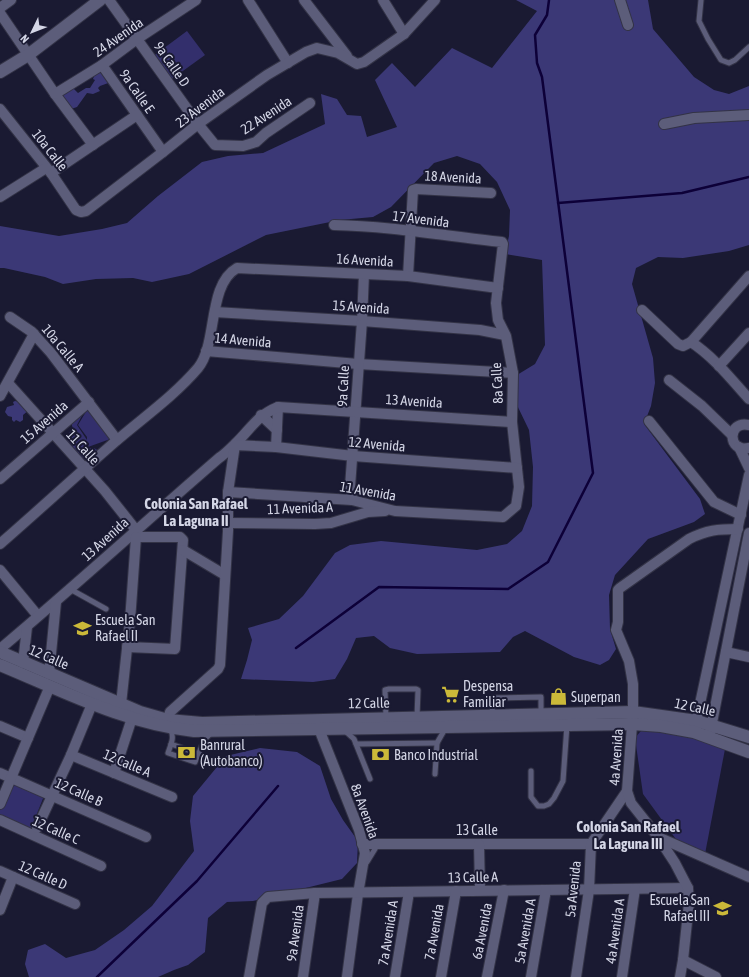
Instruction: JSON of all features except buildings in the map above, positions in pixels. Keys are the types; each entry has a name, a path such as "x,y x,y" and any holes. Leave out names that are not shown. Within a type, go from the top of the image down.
{"main road":[{"path":"0,72 28,55 100,0"},
{"name":"12 Calle","path":"0,652 23,663 92,704 132,718 169,724 194,731 567,724 633,718"},
{"name":"12 Calle","path":"0,665 121,704 169,724 541,714 633,718 749,737"},
{"name":"12 Calle","path":"710,731 749,752"}],"street":[{"path":"0,8 11,0"},
{"name":"9a Calle D","path":"109,0 213,144"},
{"name":"24 Avenida","path":"55,94 102,65 137,39 196,0"},
{"path":"248,0 288,63"},
{"path":"304,0 349,59 356,64 364,62 404,34 435,0"},
{"path":"383,0 404,34"},
{"path":"620,0 628,25"},
{"path":"0,13 55,94 93,145"},
{"name":"23 Avenida","path":"76,210 81,212 86,211 198,124 267,75 306,52 317,48 338,53 349,59"},
{"name":"9a Calle E","path":"102,65 163,152"},
{"name":"22 Avenida","path":"213,144 243,146 256,142 266,133 310,103"},
{"name":"10a Calle","path":"0,108 76,210"},
{"path":"1,194 48,171 93,145 137,115"},
{"path":"664,124 694,118 749,115"},
{"name":"18 Avenida","path":"411,231 414,190 491,193"},
{"name":"17 Avenida","path":"334,225 411,231 502,242 503,244"},
{"path":"408,276 411,231"},
{"name":"8a Calle","path":"503,244 496,303 498,320 505,335 513,373 512,422 519,487 516,506 504,517"},
{"name":"16 Avenida","path":"215,312 220,288 230,273 237,268 408,276 498,288"},
{"name":"9a Calle","path":"352,500 350,486 364,274"},
{"path":"642,310 678,344 683,346 691,342 749,276"},
{"path":"206,351 215,312"},
{"name":"15 Avenida","path":"215,312 480,330 505,335"},
{"name":"10a Calle A","path":"10,317 34,334 51,353 117,440"},
{"path":"719,366 749,333"},
{"path":"0,396 34,334"},
{"path":"691,342 719,366 749,399"},
{"name":"14 Avenida","path":"0,544 117,440 164,402 199,367 206,351 358,364 513,373"},
{"path":"669,380 702,406 732,435 734,442 744,448 749,468"},
{"name":"11 Calle","path":"8,383 105,491 136,533"},
{"name":"15 Avenida","path":"0,479 89,402"},
{"path":"276,447 278,407"},
{"name":"13 Avenida","path":"0,649 136,533 235,445 264,413 278,407 512,422"},
{"path":"264,413 277,430"},
{"path":"648,421 714,502 741,515"},
{"path":"732,435 738,426 749,425"},
{"path":"169,724 170,712 218,669 220,665 228,523 228,492 235,445"},
{"name":"12 Avenida","path":"235,445 276,447 353,456 517,468"},
{"path":"695,727 749,475"},
{"name":"11 Avenida","path":"228,492 352,500 395,511 504,517"},
{"name":"11 Avenida A","path":"228,523 331,523 368,512 395,511"},
{"name":"4a Avenida","path":"680,977 689,903 688,888 675,863 658,837 631,803 627,791 633,718 633,684 629,661 616,630 618,622 619,589 689,539 700,533 713,530 738,529"},
{"path":"121,704 127,647 130,621 136,533 180,538 183,545 175,648 173,650 127,647"},
{"path":"710,731 726,652 744,583 749,533"},
{"path":"183,545 225,575"},
{"path":"0,570 38,616"},
{"path":"0,804 28,738 50,680 56,602"},
{"path":"23,663 27,626"},
{"path":"726,652 749,657"},
{"path":"37,828 71,755 92,704"},
{"path":"114,773 132,718"},
{"path":"0,726 28,738"},
{"name":"8a Avenida","path":"319,729 359,830 365,853 347,977"},
{"name":"12 Calle A","path":"71,755 172,797"},
{"name":"12 Calle B","path":"0,772 146,837"},
{"name":"5a Avenida","path":"576,977 589,890 591,844 627,791"},
{"name":"12 Calle C","path":"0,820 101,866"},
{"path":"658,837 749,877"},
{"name":"13 Calle","path":"362,844 591,844"},
{"path":"478,844 480,890"},
{"name":"12 Calle D","path":"0,871 75,904"},
{"path":"0,910 13,877"},
{"name":"13 Calle A","path":"248,977 262,903 268,897 315,894 480,890 688,888"},
{"name":"4a Avenida A","path":"622,977 635,889"},
{"name":"6a Avenida","path":"487,977 504,890"},
{"name":"5a Avenida A","path":"531,977 546,890"},
{"name":"7a Avenida","path":"441,977 456,891"},
{"name":"7a Avenida A","path":"395,977 408,892"},
{"name":"9a Avenida","path":"303,977 315,894"},
{"path":"683,960 716,977"}],"lane":[{"path":"701,0 699,21 721,60 729,63 735,60 749,47"},
{"path":"70,589 106,609"},
{"path":"386,718 385,690 389,689 418,690 417,717"},
{"path":"492,715 493,698 541,697 541,714"},
{"path":"169,724 173,734 168,753 195,762 205,738 208,734 217,731"},
{"path":"531,771 531,798 538,806 549,804 563,781 567,724"},
{"path":"435,774 437,743 446,726"},
{"path":"342,728 354,739 370,779"},
{"path":"356,744 437,743"},
{"path":"171,744 198,754"},
{"path":"363,868 378,844"}],"shaded area":[{"path":"516,0 648,0 653,29 694,77 714,90 729,94 749,86 749,245 729,251 683,258 658,257 636,268 632,284 653,358 655,383 651,406 644,424 700,499 705,514 694,522 648,539 615,575 609,595 610,629 616,649 609,660 600,665 574,657 525,631 513,637 500,652 417,654 390,648 374,636 356,638 347,659 335,679 313,682 241,679 252,640 248,628 279,619 303,596 335,553 350,545 381,541 477,550 507,544 522,531 532,506 533,467 529,430 515,401 517,375 535,364 545,345 542,260 505,254 509,236 510,210 497,182 480,164 457,156 434,163 391,207 373,217 340,220 266,235 189,274 152,282 133,278 96,279 63,284 45,277 0,268 0,226 59,236 127,223 158,196 202,162 228,156 263,153 325,124 321,94 337,99 347,115 361,116 367,137 397,127 375,80 392,63 415,87 452,48 492,68 537,11"},
{"path":"187,31 205,55 169,81 152,57"},
{"path":"102,69 111,82 100,86 98,88 100,91 93,94 87,93 77,107 71,109 61,97 64,90 72,87 78,93 86,88 90,88 95,80 93,79 95,74"},
{"path":"13,402 20,402 30,409 23,415 23,420 20,422 16,420 14,422 12,417 8,416 5,412 7,407 14,405"},
{"path":"86,408 77,425 87,440 87,437 78,425 87,410 113,438 88,447 88,442 86,448 94,448 99,451 97,464 92,469 82,460 83,458 80,457 67,444 67,440 71,436 69,433 73,429 71,422"},
{"path":"644,729 685,735 725,749 705,854 678,842 643,794 635,738"},
{"path":"260,748 297,752 320,766 331,799 343,820 358,841 357,863 342,879 253,901 227,902 208,918 205,952 188,965 158,977 29,977 25,964 28,950 45,944 66,958 95,950 124,930 152,906 194,851 190,821 193,796 226,756"},
{"path":"12,782 44,796 30,831 0,819 0,809"}],"waterway":[{"path":"296,648 379,587 508,589 548,562 593,473 542,77 537,63 535,35 547,15 549,0"},
{"path":"558,203 682,193 749,177"},
{"path":"97,977 197,881 278,786"}],"place":[{"name":"Escuela San Rafael II","path":"82,628"},
{"name":"Despensa Familiar","path":"450,694"},
{"name":"Superpan","path":"558,697"},
{"name":"Banrural (Autobanco)","path":"187,753"},
{"name":"Banco Industrial","path":"381,755"},
{"name":"Escuela San Rafael III","path":"723,908"}],"district":[{"name":"Colonia San Rafael La Laguna II","path":"196,512"},
{"name":"Colonia San Rafael La Laguna III","path":"628,834"}]}
